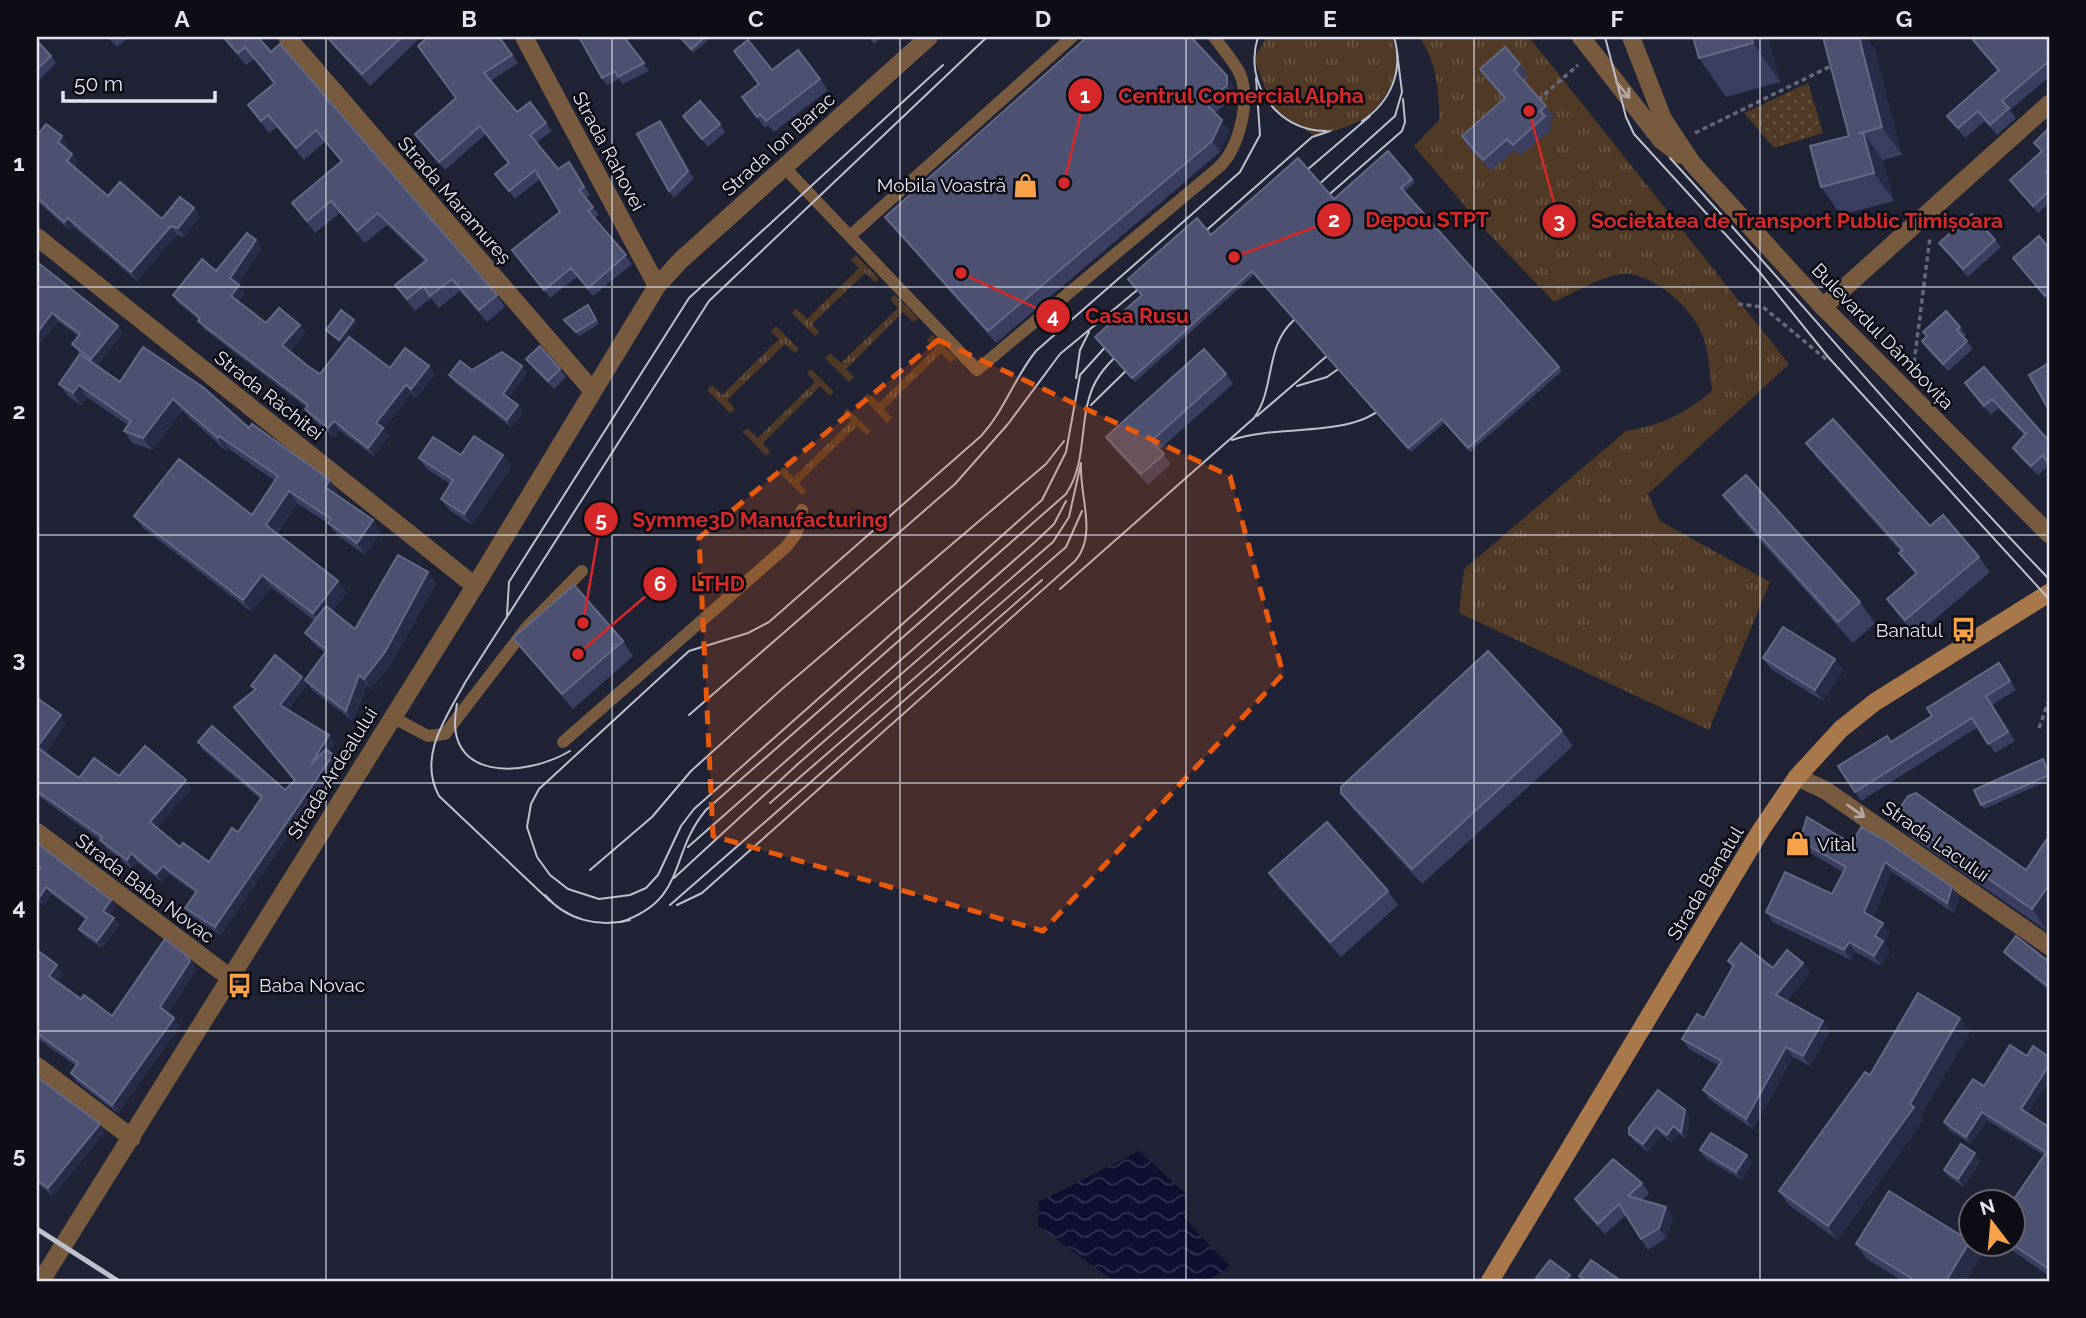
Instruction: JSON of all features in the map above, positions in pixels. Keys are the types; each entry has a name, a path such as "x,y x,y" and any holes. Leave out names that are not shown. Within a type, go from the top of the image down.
{"main road":[{"name":"Strada Banatul","path":"1490,1281 1761,830 1797,777 1841,729 1875,702 2049,593"}],"street":[{"name":"Strada Maramureș","path":"287,37 592,390"},
{"name":"Strada Rahovei","path":"524,37 657,286"},
{"name":"Strada Ion Barac","path":"657,286 681,260 929,37"},
{"name":"Bulevardul Dâmbovița","path":"1580,37 1661,140 1692,163"},
{"name":"Bulevardul Dâmbovița","path":"1631,37 1657,106 1692,163 1823,307 2049,534"},
{"path":"1823,307 2049,103"},
{"name":"Strada Răchitei","path":"37,237 475,586"},
{"name":"Strada Ardealului","path":"41,1281 475,586 657,286"},
{"name":"Strada Lacului","path":"1797,777 1825,790 2049,946"},
{"name":"Strada Baba Novac","path":"37,832 229,978"},
{"path":"37,1066 132,1138"}],"lane":[{"path":"851,235 1072,37"},
{"path":"784,167 977,369 1218,168 1234,147 1241,119 1242,81 1214,37"},
{"path":"563,742 786,547 796,534 802,510"},
{"path":"391,717 428,736 445,734 527,627 582,572"}],"path":[{"path":"1538,100 1593,52"},
{"path":"1678,142 1830,66"},
{"path":"1910,394 1933,208"},
{"path":"1738,304 1763,307 1827,360"},
{"path":"2039,728 2049,700"}],"highlighted area":[{"path":"938,340 1230,476 1283,674 1043,931 713,836 699,538"}],"green space":[{"path":"1267,37 1392,37 1400,66 1385,96 1368,115 1347,127 1315,136 1273,109 1254,58"},
{"path":"1419,37 1529,37 1789,364 1648,494 1660,521 1770,582 1709,730 1459,613 1464,569 1626,431 1672,417 1712,391 1701,331 1686,309 1666,290 1643,277 1622,274 1592,284 1554,302 1487,232 1414,146 1439,120 1436,77"},
{"path":"1808,83 1823,133 1774,148 1744,113"},
{"path":"856,255 879,279 875,282 865,273 812,324 819,332 815,336 792,313 796,308 807,319 859,268 851,260"},
{"path":"895,295 918,318 913,322 903,312 846,369 854,377 849,382 825,358 830,353 841,363 898,308 890,299"},
{"path":"776,326 799,349 795,353 785,344 727,400 735,409 730,413 707,390 712,385 722,395 779,339 771,331"},
{"path":"932,335 956,358 951,363 941,353 884,409 892,418 887,423 863,398 868,393 879,403 935,348 927,340"},
{"path":"811,369 834,392 830,396 820,386 763,443 770,451 766,456 743,432 747,428 758,438 815,382 807,373"},
{"path":"847,408 871,431 867,435 857,426 799,483 807,491 802,495 779,472 783,467 794,477 851,421 843,413"}],"water":[{"path":"1139,1151 1187,1195 1184,1218 1230,1266 1208,1281 1114,1281 1038,1226 1039,1202"}],"building":[{"path":"223,37 258,37 271,52 280,44 497,295 479,310 452,279 430,296 423,286 407,299 395,285 427,260 378,213 357,231 331,201 307,221 292,203 342,161 316,130 296,148 268,115 261,121 248,105 275,83 245,47 238,53"},
{"path":"327,37 402,37 362,74"},
{"path":"428,37 499,37 512,55 484,73 517,112 530,102 546,123 530,135 558,169 569,162 584,187 579,190 593,207 588,211 626,255 588,288 571,268 544,290 512,250 560,212 535,170 509,191 495,174 509,163 480,126 439,162 415,134 456,98 418,46"},
{"path":"579,37 624,37 644,63 618,77 615,71 602,78"},
{"path":"680,37 705,37 691,49"},
{"path":"1087,37 1191,37 1227,76 1227,85 1205,103 1222,120 1212,141 988,331 885,217"},
{"path":"1693,37 1751,37 1753,43 1699,58"},
{"path":"1823,37 1859,37 1882,127 1863,133 1874,173 1821,187 1810,146 1849,136"},
{"path":"1977,37 2049,37 2049,61 2002,101 2009,108 1990,125 1978,111 1958,128 1947,116 1999,70 1973,40"},
{"path":"748,40 772,70 798,50 820,79 766,121 760,114 757,117 742,97 759,84 734,51"},
{"path":"37,41 51,56 37,69"},
{"path":"1505,47 1520,64 1514,70 1546,106 1540,111 1545,116 1513,145 1507,139 1483,160 1462,136 1505,98 1480,69"},
{"path":"700,101 720,124 702,139 683,116"},
{"path":"660,121 688,171 669,191 637,134"},
{"path":"46,124 62,136 58,142 72,154 67,161 108,196 120,182 162,219 180,197 194,208 178,228 171,226 131,272 68,218 64,222 37,197 37,136"},
{"path":"2049,128 2049,170 2046,172 2049,176 2049,191 2033,206 2010,180 2042,151 2034,143"},
{"path":"1388,151 1412,179 1401,188 1559,367 1468,448 1442,419 1408,448 1252,271 1132,378 1095,337 1142,295 1128,279 1197,218 1211,235 1298,158 1334,199"},
{"path":"1972,214 1995,240 1963,269 1939,243"},
{"path":"247,233 256,240 230,278 239,285 231,296 266,323 279,308 300,325 282,345 309,367 320,374 349,337 390,368 405,348 429,366 411,389 406,385 376,423 383,428 368,448 334,421 328,428 305,409 308,405 198,321 200,318 173,295 202,259 216,271"},
{"path":"2039,236 2049,248 2049,292 2045,296 2013,258"},
{"path":"37,262 118,326 91,359 72,344 80,334 52,313 37,333"},
{"path":"588,305 596,320 576,332 564,320"},
{"path":"341,310 354,320 339,340 326,330"},
{"path":"1946,311 1960,327 1957,330 1967,341 1943,364 1922,341 1927,336 1923,332"},
{"path":"540,346 560,369 548,381 526,359"},
{"path":"143,347 204,388 249,428 252,424 330,480 325,487 373,520 357,543 328,523 331,519 289,491 266,525 338,581 313,613 262,575 243,600 134,516 179,459 252,515 278,476 219,436 218,438 173,399 143,438 124,431 131,421 79,385 73,393 59,384 80,354 120,382"},
{"path":"1204,349 1226,374 1151,441 1164,454 1141,474 1106,437"},
{"path":"502,352 522,366 503,394 518,405 507,420 449,375 460,361 472,370"},
{"path":"2049,363 2048,396 2049,410 2029,375"},
{"path":"1984,367 2049,441 2049,466 2043,455 2031,466 2013,448 2027,432 1992,399 1984,406 1965,383"},
{"path":"1833,419 1930,526 1943,515 1979,557 1905,620 1887,599 1917,573 1899,553 1903,550 1806,443"},
{"path":"474,436 503,455 464,514 441,499 453,480 419,458 433,437 461,455"},
{"path":"1746,475 1860,602 1838,622 1723,495"},
{"path":"398,555 428,572 385,652 364,679 359,675 346,711 305,680 327,650 305,633 326,606 355,629"},
{"path":"574,585 623,641 562,694 513,638"},
{"path":"1783,627 1835,659 1815,690 1763,658"},
{"path":"1488,651 1562,731 1412,869 1341,793 1341,787"},
{"path":"275,655 302,677 280,705 329,735 311,764 326,749 333,755 215,927 185,908 197,891 163,866 156,874 131,853 127,860 100,840 102,837 37,791 37,747 79,778 94,758 119,776 145,746 186,780 150,822 180,847 183,843 209,862 232,828 238,832 262,797 198,742 212,726 285,790 295,780 234,707 256,689 251,686"},
{"path":"1999,663 2010,681 1986,696 2008,732 1988,744 1972,718 1855,792 1838,766 1887,736 1891,742 1932,716 1927,708"},
{"path":"37,698 61,715 37,747"},
{"path":"2043,759 2049,775 1981,805 1974,790"},
{"path":"1916,793 2026,870 2049,836 2049,885 2032,909 1896,814 1908,796"},
{"path":"1807,817 1852,844 1861,827 1886,841 1952,887 1947,903 1885,862 1864,912 1883,923 1875,936 1883,941 1874,956 1849,942 1844,950 1766,912 1785,872 1832,894 1846,867 1800,841"},
{"path":"1327,822 1388,891 1330,942 1269,873"},
{"path":"37,843 111,900 103,911 114,918 97,941 79,929 87,918 46,887 39,898 37,896 37,873 41,867 37,865"},
{"path":"2016,936 2049,962 2049,987 2004,952"},
{"path":"165,939 190,961 160,1007 174,1018 112,1105 71,1073 78,1063 37,1033 37,950 57,965 49,976 81,999 84,995 112,1016"},
{"path":"1741,943 1773,968 1787,950 1803,963 1776,995 1823,1021 1803,1056 1786,1047 1746,1119 1703,1090 1722,1061 1682,1039 1697,1014 1704,1018 1734,965 1728,961"},
{"path":"1918,993 1960,1018 1910,1104 1914,1107 1828,1226 1779,1191 1865,1072 1870,1075"},
{"path":"2010,1045 2027,1056 2033,1046 2049,1057 2049,1065 2021,1109 2049,1127 2049,1154 1982,1112 1966,1137 1944,1122 1973,1079 1984,1086"},
{"path":"37,1077 100,1124 48,1188 37,1180"},
{"path":"1658,1090 1685,1110 1681,1132 1673,1126 1667,1135 1656,1127 1643,1144 1629,1134 1629,1128"},
{"path":"1711,1133 1747,1155 1736,1172 1700,1150"},
{"path":"1961,1144 1975,1153 1958,1179 1944,1170"},
{"path":"2045,1154 2049,1156 2049,1269 2026,1253 2026,1188 2022,1188"},
{"path":"1613,1159 1642,1183 1628,1196 1666,1207 1659,1228 1641,1239 1619,1204 1598,1224 1575,1199"},
{"path":"1889,1191 1956,1232 1956,1258 1960,1258 1946,1281 1916,1281 1856,1244"},
{"path":"1550,1260 1570,1275 1565,1281 1540,1281 1536,1278"},
{"path":"1591,1260 1621,1281 1586,1281 1579,1276"}],"tram line":[{"path":"550,901 439,796 431,766 443,722 466,681 709,301 987,37"},
{"path":"1258,37 1255,71 1268,101 1293,123 1308,129 1326,131"},
{"path":"1362,121 1381,104 1393,84 1397,61 1394,37"},
{"path":"1605,37 1626,117 1634,134 1757,269 1829,358 2049,599"},
{"path":"1306,196 1395,116 1402,92 1397,52"},
{"path":"507,615 509,582 689,298 943,65"},
{"path":"1118,333 1080,375 1066,452 1042,500 694,809 681,826 658,875 646,888 630,895 599,899 568,889 550,875 537,857 527,827 531,804 539,789 689,651 748,633 769,622 981,436 997,416 1036,351 1240,172 1260,135 1256,78"},
{"path":"1316,206 1402,131 1405,122 1403,99"},
{"path":"1293,182 1370,116"},
{"path":"1192,243 1312,137 1330,131"},
{"path":"1670,158 2000,528 2049,579"},
{"path":"689,715 955,484 1008,424 1060,354 1153,277"},
{"path":"1060,589 1254,418 1261,406 1278,342 1294,320"},
{"path":"1076,378 1080,350 1089,332"},
{"path":"621,922 657,901 667,888 686,843 706,810 1066,494 1077,468 1088,400 1093,387 1104,369 1129,345"},
{"path":"1257,416 1328,355"},
{"path":"1091,405 1138,359"},
{"path":"1297,386 1327,377 1341,367"},
{"path":"1232,440 1270,432 1352,423 1369,417 1383,407"},
{"path":"590,870 652,817 691,771 782,689 1046,464 1064,441"},
{"path":"674,878 799,763 1053,542 1069,517 1081,463 1086,527 1082,551 1075,561 702,893 677,905"},
{"path":"688,847 1035,542 1054,524 1066,501"},
{"path":"770,803 1066,547 1082,511"},
{"path":"670,905 1042,580"},
{"path":"457,704 455,730 461,748 474,760 490,767 510,769 531,766 570,751"},
{"path":"545,895 563,911 584,920 607,923 630,920"}],"railway":[{"path":"37,1229 118,1281"}],"place":[{"name":"Societatea de Transport Public Timișoara","path":"1529,111"},
{"name":"Centrul Comercial Alpha","path":"1064,183"},
{"name":"Mobila Voastră","path":"1026,185"},
{"name":"Depou STPT","path":"1234,257"},
{"name":"Casa Rusu","path":"961,273"},
{"name":"Symme3D Manufacturing","path":"583,623"},
{"name":"Banatul","path":"1963,630"},
{"name":"LTHD","path":"578,654"},
{"name":"Vital","path":"1797,844"},
{"name":"Baba Novac","path":"239,985"}]}
